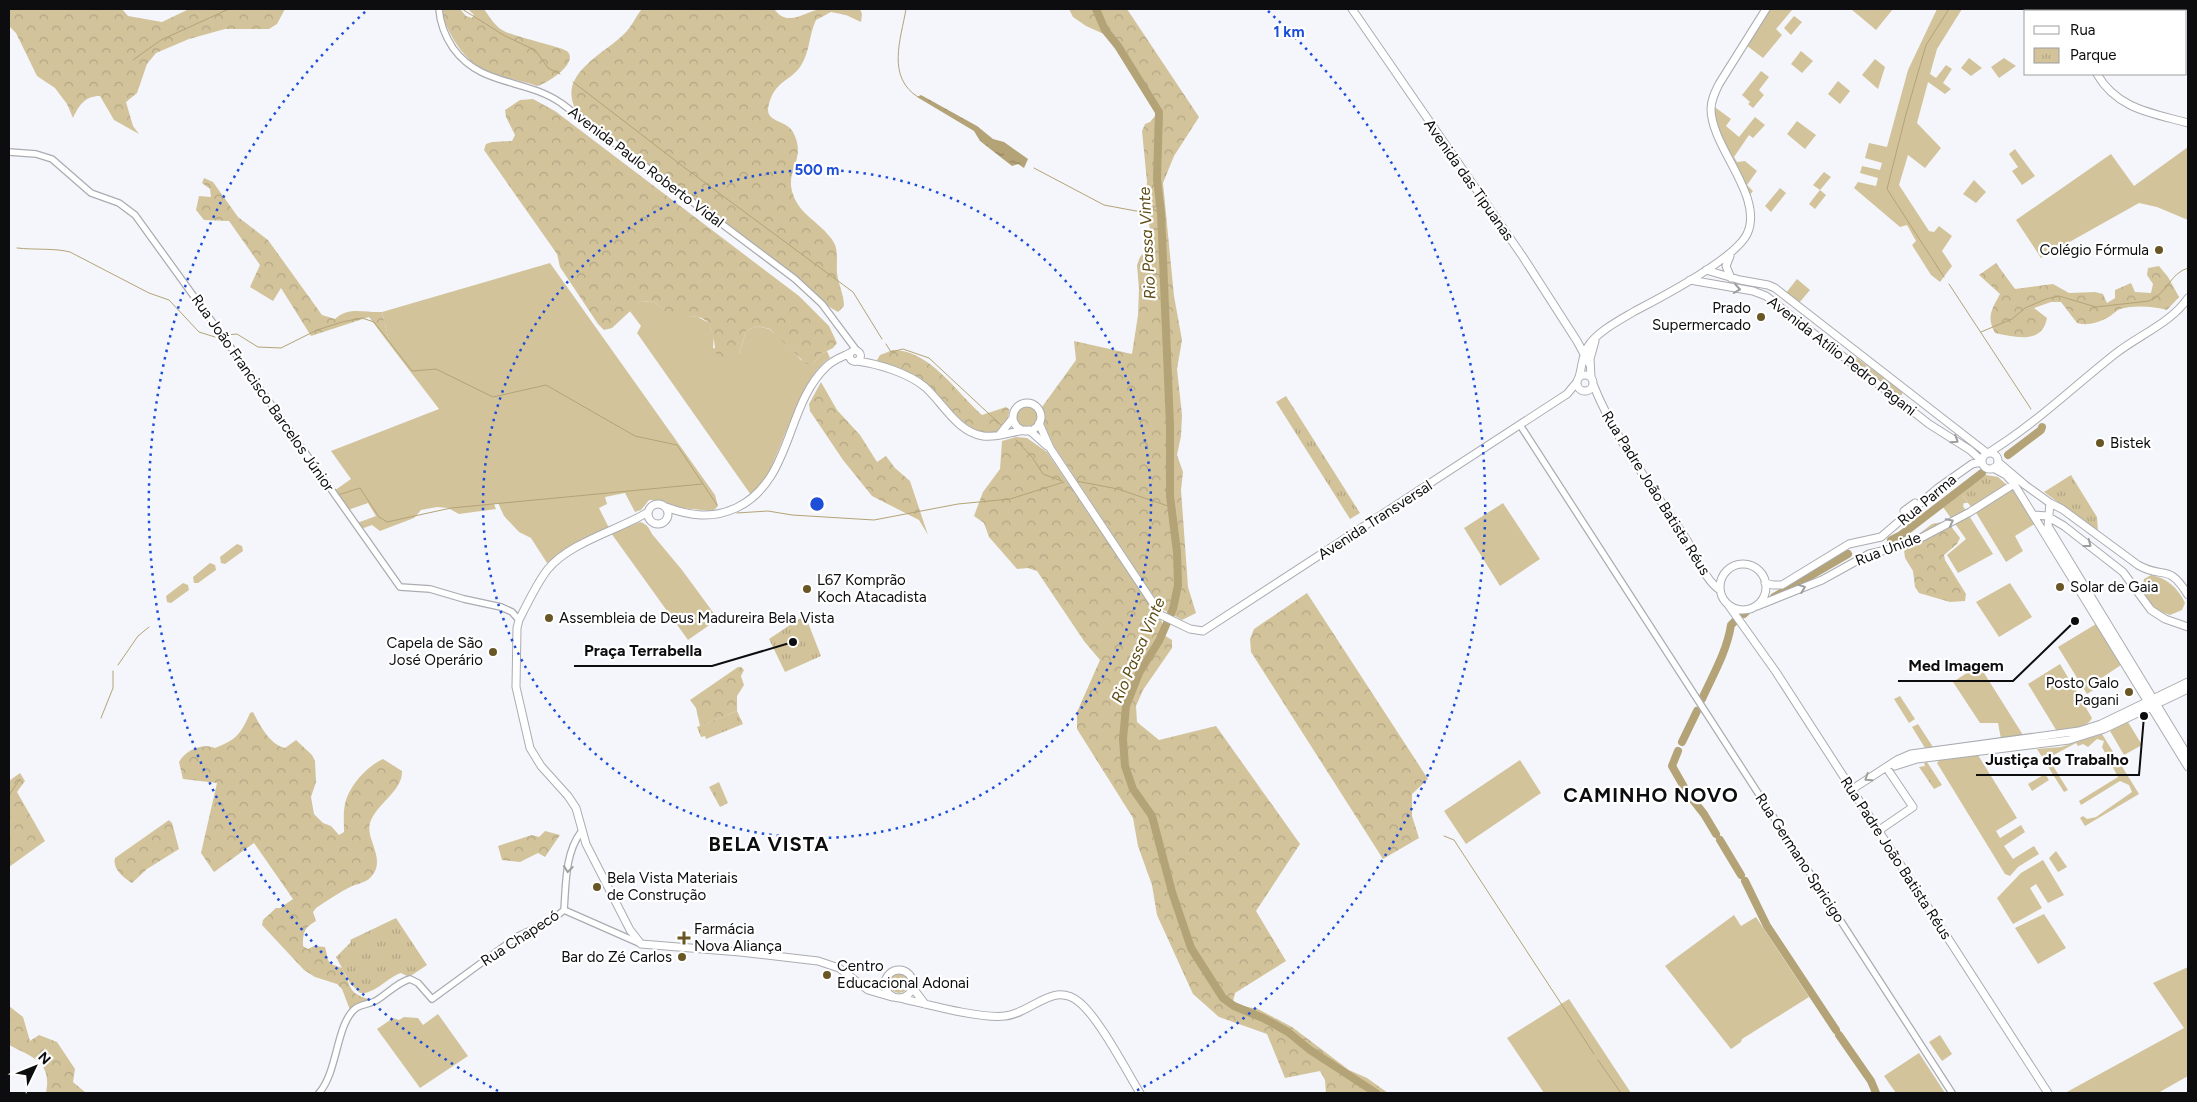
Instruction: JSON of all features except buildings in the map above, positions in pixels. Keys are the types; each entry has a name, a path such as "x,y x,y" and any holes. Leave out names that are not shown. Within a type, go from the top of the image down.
{"main road":[{"name":"Avenida das Tipuanas","path":"1352,9 1523,257 1590,364"},
{"path":"1578,379 1585,374 1592,380 1590,390 1584,391 1578,386 1578,379 1584,354 1590,344 1610,325 1730,255 1747,234 1751,214 1746,196 1713,121 1712,102 1719,84 1766,9"},
{"path":"2098,75 2110,92 2125,103 2188,123"},
{"path":"1730,255 1726,266 1732,278"},
{"name":"Avenida Atílio Pedro Pagani","path":"1706,270 1732,278 1772,286 1988,453"},
{"name":"Avenida Atílio Pedro Pagani","path":"1690,280 1758,292 1766,296 1929,424 1970,450 1982,461"},
{"path":"2188,298 2172,315 2116,354 2010,440 1988,453 1982,461 1985,467 1993,468 2006,475 2014,484 2152,703 2188,756"},
{"path":"1779,306 1786,300 1806,313"},
{"path":"1590,364 1592,348 1598,337"},
{"path":"1580,347 1590,344"},
{"path":"1844,358 1846,350 1852,348"},
{"path":"1040,423 1027,430 999,435 984,436 971,432 919,383 855,355 838,359 827,366 812,387 776,468 756,495 744,504 721,514 703,516 682,513 661,504 656,504 637,519 611,530 553,563 544,574 519,620 516,637 516,687 529,743 541,766 573,802 580,818 581,832 586,844 630,930 641,944 740,952 818,961 839,968 868,990 926,1004 1002,1016 1022,1011 1054,996 1071,997 1080,1002 1094,1020 1140,1093"},
{"name":"Rua Padre João Batista Réus","path":"1590,364 1592,380 1602,406 1620,439 1689,543 1711,581 1720,590"},
{"name":"Avenida Transversal","path":"1050,448 1161,614 1194,631 1207,629 1520,425 1567,394 1578,379"},
{"path":"1897,399 1904,396 1906,390"},
{"name":"Rua Padre João Batista Réus","path":"1584,391 1602,406"},
{"name":"Avenida Transversal","path":"1567,394 1584,391"},
{"path":"999,435 1013,418 1013,414 1018,406 1027,402 1031,403 1039,409 1041,414 1040,423 1050,448"},
{"path":"1929,424 1932,418 1938,415"},
{"path":"1013,418 1017,426 1027,430 1050,448"},
{"path":"1993,468 1998,461 2000,453 2010,440"},
{"path":"1988,453 1996,455 1998,461 2024,485 2062,509 2138,565 2173,576 2179,580 2188,595"},
{"name":"Rua Parma","path":"1765,583 1782,585 1849,544 1881,537 1930,494 1972,464 1982,461"},
{"name":"Rua Unide","path":"1757,606 1822,580 1869,554 1917,540 1970,512 2014,484"},
{"path":"1904,511 1930,494"},
{"path":"2050,503 2047,516 2048,526 2188,767"},
{"path":"666,507 668,518"},
{"path":"648,512 651,521"},
{"path":"637,519 659,524 668,518 682,513"},
{"path":"2034,515 2047,516 2064,526 2119,568 2144,602 2156,614 2188,627"},
{"path":"1881,537 1881,543 1886,550"},
{"path":"1868,541 1872,550 1869,554"},
{"path":"1744,564 1758,570 1765,583 1764,596 1757,606 1743,610 1729,606 1722,598 1720,590 1721,581 1729,569 1744,564"},
{"name":"Rua Padre João Batista Réus","path":"1711,581 1721,581"},
{"name":"Rua Padre João Batista Réus","path":"1729,606 1776,672 2048,1093"},
{"path":"1741,624 1743,610"},
{"path":"2152,703 2188,682"},
{"path":"1851,790 1911,754 2041,741 2102,726 2188,689"},
{"path":"1878,831 1913,807 1887,769"},
{"path":"868,990 885,982 892,972 902,971 911,979 912,987 926,1004"},
{"path":"885,982 886,990 896,997 908,995 912,987"}],"street":[{"name":"Avenida Paulo Roberto Vidal","path":"439,9 447,38 459,56 469,66 494,78 540,90 561,103 795,279 822,304 850,344 855,355"},
{"name":"Rua João Francisco Barcelos Júnior","path":"9,152 36,154 52,159 62,166 84,188 119,203 135,215 400,588 430,588 464,599 501,607 509,610 519,620"},
{"name":"Rua Germano Spricigo","path":"1520,425 1952,1093"},
{"path":"564,910 570,854 581,832"},
{"name":"Rua Chapecó","path":"319,1093 330,1075 346,1021 352,1011 377,1000 404,981 410,979 418,983 432,999 518,936 552,920 564,910 641,944"}],"green space":[{"path":"825,8 860,9 862,14 861,22 846,15 831,12 816,20 803,62 796,72 775,91 768,110 772,118 790,128 797,141 797,156 791,183 795,199 803,211 825,231 835,245 838,277 844,306 838,312 778,263 577,112 572,99 572,87 577,77 584,67 627,31 642,9 774,9 779,15 790,18"},
{"path":"9,9 122,9 128,16 162,22 189,9 285,9 277,24 269,29 225,29 189,39 156,53 147,64 137,93 126,102 133,126 139,134 114,120 100,96 95,96 83,102 73,118 67,104 55,88 37,76 16,33 9,26"},
{"path":"440,9 460,9 466,16 472,18 474,15 468,9 484,9 494,23 502,30 564,50 568,52 569,62 560,73 537,86 488,72 464,54 447,28"},
{"path":"1069,9 1127,9 1199,117 1174,156 1163,183 1174,296 1182,340 1177,369 1182,415 1181,436 1177,455 1183,472 1181,490 1188,587 1196,613 1182,620 1162,609 1054,446 1043,422 1042,407 1076,360 1074,341 1132,354 1138,315 1139,289 1137,265 1140,257 1153,243 1145,205 1147,182 1142,131 1145,124 1150,122 1159,112 1106,35 1086,26 1073,17"},
{"path":"1769,9 1792,10 1776,29 1782,35 1763,58 1746,45"},
{"path":"1851,9 1893,9 1876,30"},
{"path":"1937,9 1962,9 1937,49 1930,74 1936,78 1946,65 1952,69 1943,83 1951,89 1945,94 1928,82 1917,123 1941,148 1925,168 1908,155 1899,185 1929,231 1934,232 1939,226 1952,236 1942,251 1952,266 1940,282 1931,275 1912,245 1916,241 1907,225 1900,227 1854,188 1858,182 1876,186 1878,178 1860,173 1862,166 1880,170 1882,163 1865,158 1869,143 1887,147 1908,70"},
{"path":"1794,16 1802,22 1791,35 1784,28"},
{"path":"1801,51 1813,61 1802,73 1791,64"},
{"path":"1969,58 1982,68 1971,76 1961,68"},
{"path":"2004,58 2016,66 1999,78 1991,67"},
{"path":"1875,59 1885,67 1878,89 1862,75"},
{"path":"1761,71 1769,77 1759,90 1764,95 1753,108 1748,104 1750,102 1742,95"},
{"path":"1838,81 1850,91 1840,104 1828,94"},
{"path":"533,99 555,111 799,296 829,326 837,343 833,348 821,354 813,364 806,364 770,329 757,326 746,331 739,354 730,363 718,360 712,330 707,321 697,317 671,316 653,301 640,302 612,328 604,330 560,267 557,254 484,150 486,144 492,142 512,141 515,135 506,117 505,110 520,100"},
{"path":"1712,105 1731,119 1726,126 1739,137 1755,117 1765,125 1753,138 1749,135 1734,157 1737,162 1745,161 1757,171 1747,185 1753,191 1749,196 1716,128"},
{"path":"1797,121 1816,135 1805,149 1787,134"},
{"path":"2188,147 2188,220 2157,207 2139,203 2041,258 2016,220 2111,154 2134,186"},
{"path":"2015,149 2035,176 2022,185 2012,171 2018,167 2009,154"},
{"path":"1824,172 1831,177 1820,190 1813,185"},
{"path":"204,178 213,182 238,217 268,240 322,315 335,319 352,311 382,312 390,345 369,317 311,336 281,288 273,301 250,287 260,265 229,221 204,220 196,210 199,196 211,197 210,189 202,183"},
{"path":"1974,180 1986,192 1976,203 1963,194"},
{"path":"1780,188 1786,193 1771,212 1765,206"},
{"path":"1820,190 1826,195 1815,209 1809,204"},
{"path":"550,263 715,495 718,506 713,511 680,508 659,500 649,500 641,510 635,512 625,493 605,497 607,504 599,508 609,528 547,563 531,538 519,532 504,516 498,503 494,504 496,509 459,514 448,508 437,507 421,510 414,518 380,531 372,525 361,529 357,523 376,516 368,503 348,510 334,491 351,479 331,451 439,409 390,345 382,312"},
{"path":"1996,263 2015,289 2053,284 2069,293 2095,292 2103,294 2107,303 2115,298 2115,290 2131,283 2135,292 2151,293 2153,284 2147,275 2148,268 2159,266 2168,277 2179,297 2167,310 2144,306 2125,308 2118,310 2103,320 2088,324 2077,323 2061,302 2051,302 2034,308 2047,318 2040,332 2034,336 2027,337 2011,336 1995,333 1991,322 1991,313 2000,294 1979,275"},
{"path":"1797,279 1810,290 1799,303 1786,293"},
{"path":"653,301 672,316 698,317 709,323 714,335 713,348 739,354 746,331 757,326 769,329 781,338 801,360 813,364 821,354 827,351 830,358 812,378 795,411 768,474 751,495 637,333 641,326 629,310 640,302"},
{"path":"893,350 919,357 931,365 982,415 1006,407 1009,409 1005,424 998,431 987,433 966,424 922,381 877,360 880,355"},
{"path":"1850,353 1902,391 1902,395 1898,396 1848,356"},
{"path":"821,382 837,410 860,435 877,462 886,456 895,468 910,481 928,535 919,520 872,496 843,460 810,411 809,404"},
{"path":"1286,396 1360,513 1350,519 1276,402"},
{"path":"1027,404 1035,408 1039,416 1035,424 1027,428 1019,424 1015,416 1019,408"},
{"path":"1016,437 1027,438 1047,452 1162,622 1162,634 1172,640 1172,648 1143,690 1136,706 1137,722 1159,740 1216,726 1300,844 1256,911 1286,961 1235,993 1233,1001 1237,1005 1258,1009 1292,1027 1349,1070 1367,1078 1388,1093 1326,1093 1325,1080 1320,1071 1285,1078 1267,1034 1219,1017 1193,994 1157,915 1152,885 1138,846 1133,818 1077,729 1077,712 1100,660 1084,641 1037,571 1028,568 1017,569 989,537 984,523 974,516 983,492 1000,469 1002,441"},
{"path":"1986,475 1998,477 2007,485 1971,507 1961,493"},
{"path":"2071,475 2097,517 2098,532 2044,492"},
{"path":"2014,488 2036,523 2015,536 2023,551 2006,562 1975,511"},
{"path":"1961,493 1968,503 1964,503 1963,506 1993,554 1958,573 1947,555 1966,539 1943,507"},
{"path":"1503,503 1540,559 1500,586 1464,528"},
{"path":"1947,521 1960,538 1957,544 1944,555 1945,560 1966,594 1965,601 1950,602 1919,593 1915,587 1913,571 1905,558 1904,550 1907,543 1932,524"},
{"path":"640,522 648,526 652,534 682,570 718,619 688,640 611,533"},
{"path":"237,544 242,546 243,551 225,564 221,563 220,557"},
{"path":"210,563 215,565 216,570 198,583 194,583 193,577"},
{"path":"2151,575 2167,581 2175,588 2185,603 2182,610 2170,615 2154,607 2146,597 2143,585 2144,579"},
{"path":"183,583 188,585 189,590 171,603 167,602 166,596"},
{"path":"2010,583 2032,617 1999,637 1976,602"},
{"path":"1307,593 1428,779 1412,794 1412,816 1419,838 1383,859 1251,652 1250,639 1254,629"},
{"path":"805,615 821,656 785,672 769,639"},
{"path":"2096,624 2121,665 2100,679 2103,684 2087,694 2058,647"},
{"path":"2060,664 2092,718 2082,727 2058,733 2028,684"},
{"path":"1979,665 2023,735 2001,739 1998,723 1980,723 1953,682"},
{"path":"738,667 744,670 741,676 744,685 737,696 737,711 700,726 696,708 690,700"},
{"path":"1900,696 1915,719 1909,723 1894,699"},
{"path":"737,711 743,724 706,739 705,736 701,737 697,727"},
{"path":"253,712 258,722 275,743 285,748 296,740 312,755 315,761 316,782 311,797 314,814 323,823 331,826 339,835 344,832 344,811 347,797 360,777 371,766 383,759 402,771 398,785 373,816 370,823 370,836 377,857 375,871 366,881 347,888 316,908 313,912 316,921 307,928 304,934 303,946 308,949 314,946 325,947 328,960 331,964 342,968 354,992 370,999 370,1001 350,1010 342,989 337,984 315,977 304,970 262,925 263,920 276,908 280,908 293,899 254,843 214,872 201,853 217,783 183,779 179,762 190,751 205,746 215,748 233,739 241,731 250,713"},
{"path":"2128,722 2142,745 2124,755 2110,731"},
{"path":"1918,724 1933,747 1925,748 1912,727"},
{"path":"2102,734 2139,794 2085,826 2080,818 2083,816 2087,819 2096,817 2132,792 2129,785 2120,781 2081,805 2079,801 2118,777 2102,747 2104,741 2097,739 2088,747 2083,744 2078,746 2076,743 2048,758 2068,790 2064,792 2037,749 2061,747"},
{"path":"1978,755 2017,818 1996,831 2000,838 2021,825 2025,832 2004,846 2013,859 2034,846 2039,854 2018,867 2010,876 2005,874 1937,763 1940,759"},
{"path":"1520,760 1541,793 1466,844 1444,811"},
{"path":"1927,762 1942,785 1934,789 1919,767 1925,766 1924,763"},
{"path":"20,773 25,781 17,792 45,841 9,867 9,781"},
{"path":"2045,774 2049,780 2032,791 2028,784"},
{"path":"719,782 728,803 720,807 709,787"},
{"path":"169,820 172,823 179,849 147,869 132,883 122,876 115,866 115,858"},
{"path":"545,831 560,835 545,857 538,853 520,862 502,860 498,846 532,835 539,837"},
{"path":"2056,851 2067,867 2058,872 2049,858"},
{"path":"2043,860 2064,895 2048,903 2036,884 2030,888 2042,908 2013,924 1997,898 2021,873"},
{"path":"2044,914 2066,948 2038,964 2015,928"},
{"path":"1734,915 1741,926 1756,917 1809,997 1742,1039 1741,1042 1731,1049 1665,966"},
{"path":"396,918 427,965 409,977 401,973 376,989 360,993 350,983 336,957 351,942 350,940"},
{"path":"2188,967 2188,1076 2158,1093 2065,1093 2184,1028 2153,983"},
{"path":"899,973 906,976 909,983 906,990 899,993 892,990 889,983 892,976"},
{"path":"1569,999 1631,1093 1544,1093 1507,1038"},
{"path":"9,1006 23,1017 30,1041 39,1035 57,1042 75,1069 73,1082 86,1093 46,1093 47,1083 44,1068 33,1058 9,1045"},
{"path":"438,1014 468,1056 420,1088 377,1029 393,1018 399,1020 404,1017 418,1018 423,1025"},
{"path":"1940,1035 1952,1054 1942,1061 1929,1042"},
{"path":"1919,1053 1945,1093 1896,1093 1884,1076"}],"water":[{"path":"921,95 977,126 993,139 1004,142 1028,159 1024,168 1018,164 1012,166 980,141 974,131 917,97"}],"waterway":[{"path":"133,60 161,40 229,9"},
{"path":"462,9 505,36 535,50 548,68 560,74"},
{"path":"906,9 899,45 899,68 902,79 908,89 918,97"},
{"name":"Rio Passa Vinte","path":"1096,9 1105,30 1118,46 1159,112 1157,179 1161,213 1170,425 1170,496 1177,552 1178,585 1173,609 1159,641 1139,673 1126,706 1123,739 1125,766 1133,789 1152,816 1172,892 1191,948 1223,998 1234,1006 1263,1018 1288,1032 1310,1050 1376,1093"},
{"path":"1944,277 1887,189 1926,45 1949,9"},
{"path":"573,82 685,168 853,292 882,339"},
{"path":"1034,168 1104,205 1136,211 1152,209 1161,213"},
{"path":"17,248 70,252 149,293 169,300 199,332 215,337"},
{"path":"1981,332 2012,319 2025,308 2059,296 2096,307 2149,301 2160,294 2177,274 2188,268"},
{"path":"1949,284 2031,409"},
{"path":"226,335 237,334 258,347 281,348 317,330 342,322 362,318 374,322 412,371 436,369 493,397 546,385 635,436 677,445 717,505"},
{"path":"886,344 891,352 903,349 929,358 1001,425"},
{"path":"2008,455 2041,430 2042,427"},
{"path":"1016,440 1032,457 1043,474 1062,481"},
{"path":"1891,540 1901,535 1982,473"},
{"path":"1076,481 1118,489 1171,507"},
{"path":"737,513 768,511 792,515 874,520 958,504 1010,499 1064,482"},
{"path":"338,495 360,488 379,517 387,522 451,508 702,484"},
{"path":"1774,597 1848,554"},
{"path":"1702,699 1723,654 1731,625 1734,622"},
{"path":"118,665 138,636 149,627"},
{"path":"101,718 113,688 113,671"},
{"path":"1682,742 1697,711"},
{"path":"1678,751 1672,766 1688,794"},
{"path":"9,795 20,779"},
{"path":"1693,800 1716,834"},
{"path":"1444,836 1454,840 1594,1054"},
{"path":"1720,840 1741,875"},
{"path":"1745,881 1767,926 1836,1030"},
{"path":"1839,1035 1871,1081 1876,1093"},
{"path":"1598,1060 1621,1093"}],"place":[{"name":"Colégio Fórmula","path":"2159,250"},
{"name":"Prado Supermercado","path":"1761,317"},
{"name":"Bistek","path":"2100,443"},
{"name":"Solar de Gaia","path":"2060,587"},
{"name":"L67 Komprão Koch Atacadista","path":"807,589"},
{"name":"Assembleia de Deus Madureira Bela Vista","path":"549,618"},
{"name":"Med Imagem","path":"2075,621"},
{"name":"Praça Terrabella","path":"793,642"},
{"name":"Capela de São José Operário","path":"493,652"},
{"name":"Posto Galo Pagani","path":"2129,692"},
{"name":"Justiça do Trabalho","path":"2144,716"},
{"name":"Bela Vista Materiais de Construção","path":"597,887"},
{"name":"Farmácia Nova Aliança","path":"684,938"},
{"name":"Bar do Zé Carlos","path":"682,957"},
{"name":"Centro Educacional Adonai","path":"827,975"}],"district":[{"name":"CAMINHO NOVO","path":"1651,795"},
{"name":"BELA VISTA","path":"769,844"}]}
